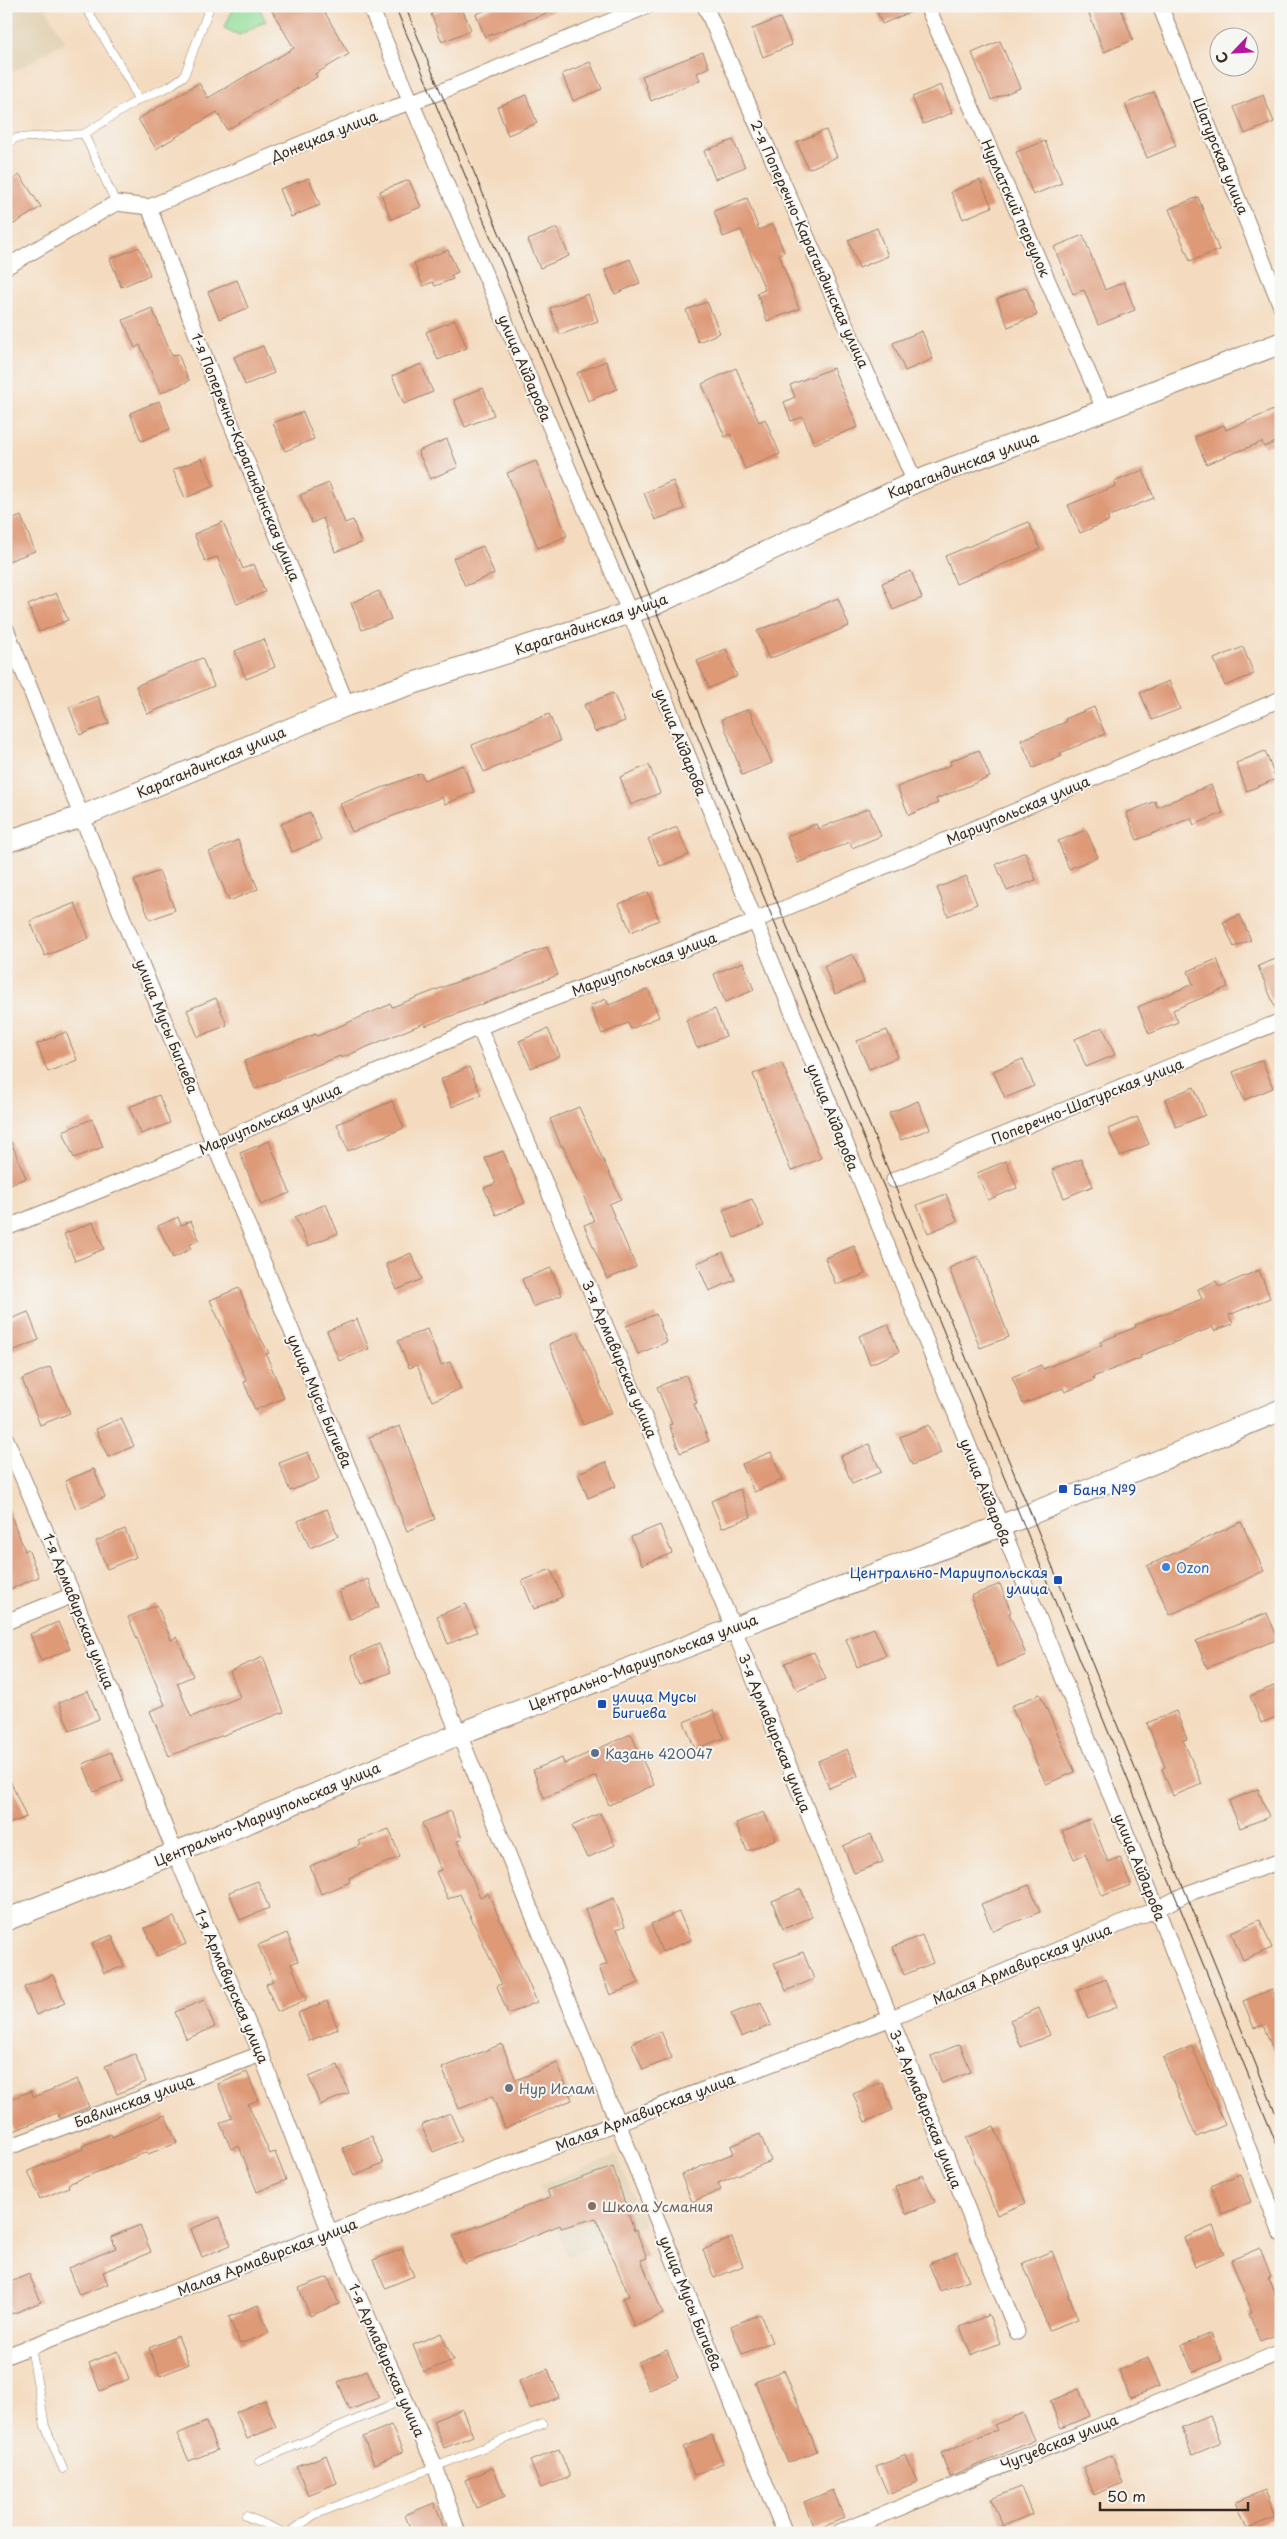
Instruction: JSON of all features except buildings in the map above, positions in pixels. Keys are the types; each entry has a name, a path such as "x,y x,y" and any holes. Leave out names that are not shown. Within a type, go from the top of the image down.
{"street":[{"name":"улица Айдарова","path":"370,6 630,613 999,1525 1157,1909 1281,2234"},
{"name":"Донецкая улица","path":"116,203 149,207 361,119 411,104 647,6"},
{"name":"2-я Поперечно-Карагандинская улица","path":"705,6 915,482"},
{"name":"Нурлатский переулок","path":"927,6 1105,411"},
{"name":"Шатурская улица","path":"1160,6 1281,306"},
{"path":"6,267 116,203"},
{"name":"1-я Поперечно-Карагандинская улица","path":"149,207 218,392 348,705"},
{"name":"Карагандинская улица","path":"6,842 83,816 348,705 653,605 915,482 1281,343"},
{"name":"улица Мусы Бигиева","path":"6,629 214,1144 459,1734 785,2533"},
{"name":"Мариупольская улица","path":"6,1228 214,1144 479,1027 754,922 1281,699"},
{"name":"Поперечно-Шатурская улица","path":"894,1180 1281,1021"},
{"name":"3-я Армавирская улица","path":"479,1027 733,1627 889,2019 1017,2332"},
{"name":"Центрально-Мариупольская улица","path":"6,1920 175,1853 459,1734 733,1627 1021,1518 1281,1410"},
{"name":"1-я Армавирская улица","path":"6,1439 73,1595 175,1853 261,2054 330,2232 435,2466 458,2533"},
{"path":"6,1622 73,1595"},
{"name":"Малая Армавирская улица","path":"6,2356 889,2019 1157,1909 1180,1896 1281,1861"},
{"name":"Бавлинская улица","path":"6,2148 261,2054"},
{"name":"Чугуевская улица","path":"838,2533 1281,2352"}],"lane":[{"path":"85,6 131,84 138,100"},
{"path":"6,144 16,138 84,134 138,100 170,86 184,76 210,6"},
{"path":"84,134 116,203"},
{"path":"31,2347 45,2426 63,2469"},
{"path":"259,2461 404,2399"},
{"path":"289,2533 314,2515 544,2424"},
{"path":"246,2516 285,2533"}],"shaded area":[{"path":"6,6 44,6 65,41 6,77"},
{"name":"Школа Усмания","path":"617,2155 645,2225 568,2257 539,2186"}],"green space":[{"path":"235,6 258,6 266,21 239,35 224,28"}],"tram line":[{"path":"395,6 1021,1518 1281,2155"},
{"path":"405,6 1031,1514 1281,2126"}],"place":[{"name":"Баня №9","path":"1063,1489"},
{"name":"Ozon","path":"1166,1567"},
{"name":"Центрально-Мариупольская улица","path":"1058,1580"},
{"name":"улица Мусы Бигиева","path":"602,1704"},
{"name":"Казань 420047","path":"595,1753"},
{"name":"Нур Ислам","path":"509,2088"},
{"name":"Школа Усмания","path":"592,2206"}]}
